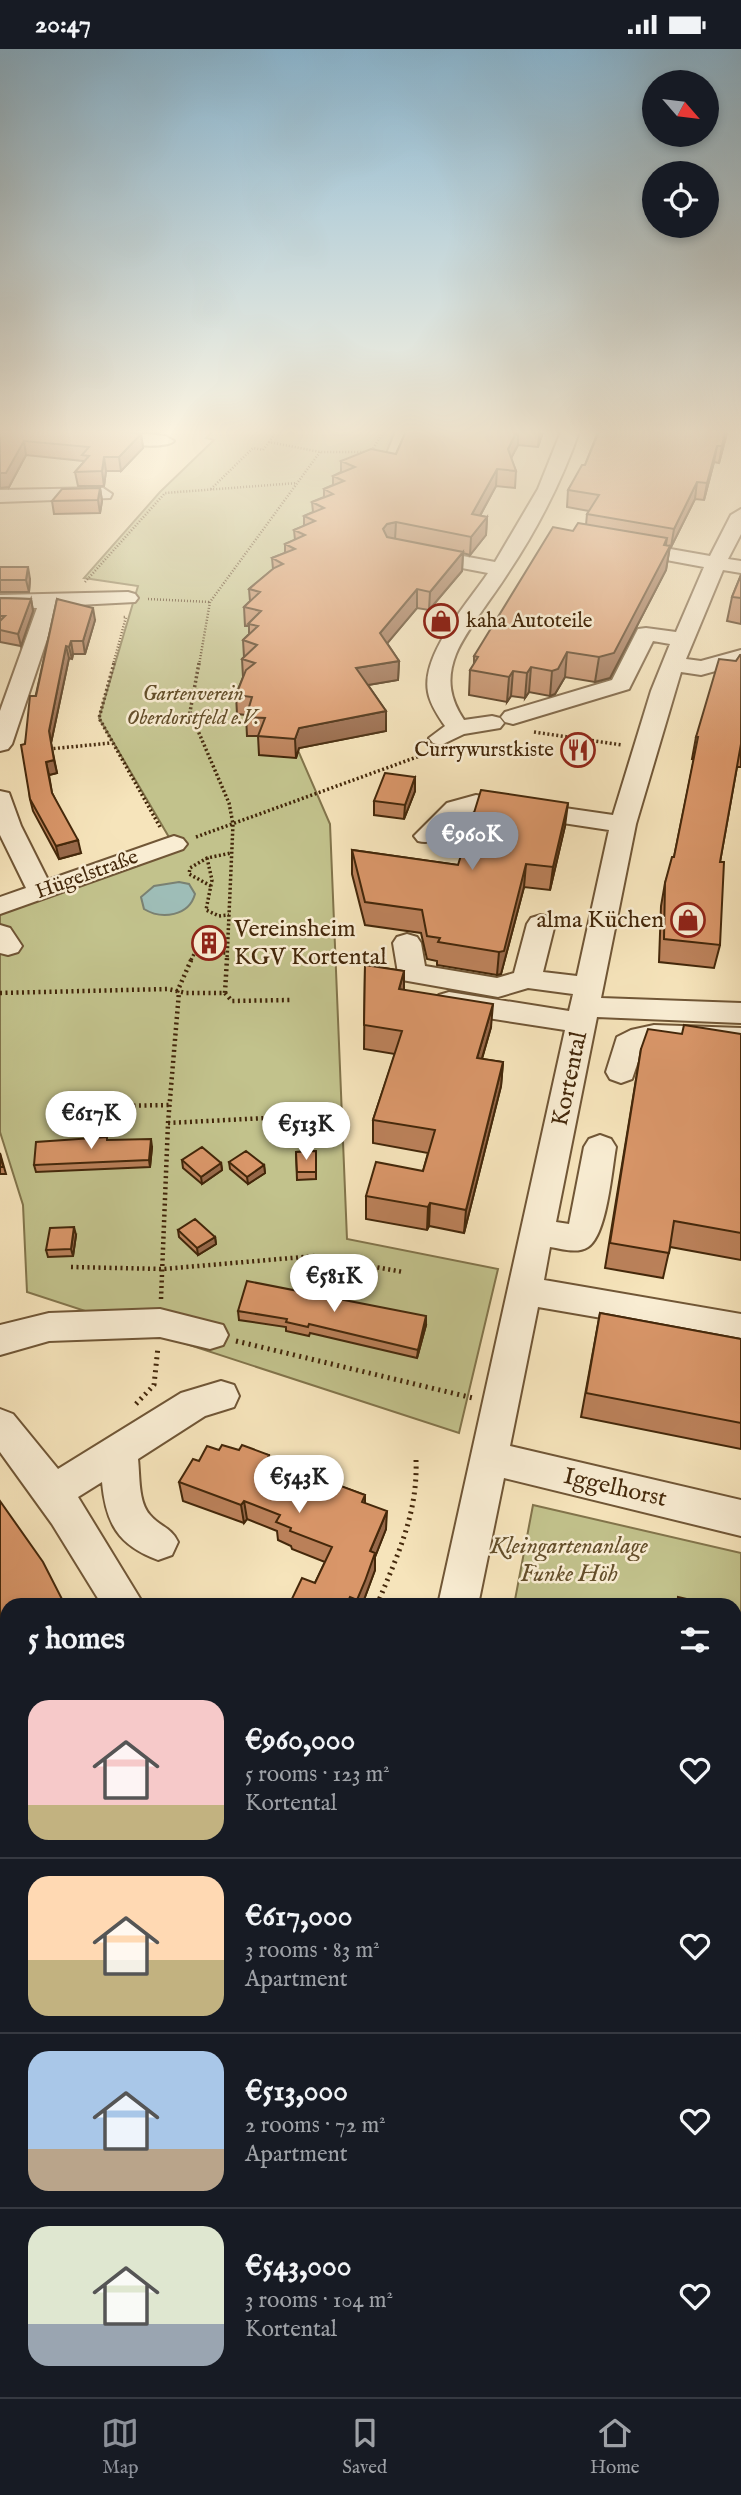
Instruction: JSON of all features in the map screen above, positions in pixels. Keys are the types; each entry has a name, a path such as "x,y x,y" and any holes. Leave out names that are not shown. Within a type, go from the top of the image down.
{"street":[{"path":"520,539 445,653 436,682 442,705 444,739 621,684 646,634 701,668 741,657"},
{"name":"Kortental","path":"459,1598 623,824 643,749 677,652 729,565 735,539"},
{"path":"605,544 729,565"},
{"path":"395,549 500,569"},
{"path":"0,601 128,599"},
{"path":"0,744 48,606 41,601"},
{"path":"0,798 8,826 41,891"},
{"path":"427,836 456,808 477,802 623,824"},
{"name":"Hügelstraße","path":"0,906 169,839"},
{"path":"527,979 541,924"},
{"path":"407,943 412,973 498,988 527,979 585,1006"},
{"path":"428,999 741,1013"},
{"path":"621,1072 628,1045 641,1037 654,1035 741,1038"},
{"path":"537,1231 576,1238 584,1231 600,1147"},
{"path":"525,1290 741,1328"},
{"path":"0,1340 49,1327 160,1323 210,1335"},
{"path":"52,1493 194,1404 221,1396"},
{"path":"0,1425 21,1449 93,1552 120,1598"},
{"path":"118,1452 128,1520 136,1531 158,1542"},
{"name":"Iggelhorst","path":"489,1458 741,1518"}],"path":[{"path":"73,600 75,593 124,539"},
{"path":"256,539 210,602 190,712 229,803 233,824 225,993 232,1001 290,1000"},
{"path":"128,599 210,602"},
{"path":"113,617 126,617 99,718 111,743 169,839 233,824 444,739"},
{"path":"532,731 623,745"},
{"path":"47,750 111,743"},
{"path":"211,886 188,871 206,858 231,853"},
{"path":"206,858 211,870 206,910 219,916 229,915"},
{"path":"128,1409 154,1385 160,1323 168,1123 178,992 194,954 227,953"},
{"path":"0,993 168,989 178,992 225,993"},
{"path":"62,1107 170,1105"},
{"path":"168,1123 286,1117"},
{"path":"71,1267 163,1269 314,1256 403,1272"},
{"path":"210,1335 501,1405"},
{"path":"380,1598 403,1541 414,1503 417,1490 416,1460"}],"green space":[{"name":"Gartenverein Oberdorstfeld e.V.","path":"119,539 351,539 280,709 330,824 347,1239 498,1269 459,1433 27,1292 23,1205 0,1132 0,906 173,844 99,718 138,586 84,578"},
{"name":"Kleingartenanlage Funke Höh","path":"533,1505 741,1553 741,1598 515,1598"}],"water":[{"path":"179,882 189,884 195,894 187,907 166,915 144,909 141,897 154,886"}],"building":[{"path":"297,539 395,539 463,552 430,592 417,589 380,633 399,661 356,668 386,711 299,728 295,739 258,736 265,718 246,717 252,697 236,695 246,670 255,663 242,659 257,645 243,640 258,626 248,624 261,611 244,607 260,592 249,589 274,568 283,564 272,558 295,549 285,544"},
{"path":"546,539 667,539 664,545 670,546 614,653 599,657 567,652 558,669 552,671 531,667 527,673 513,671 509,677 470,670 478,657 474,656"},
{"path":"0,567 28,567 26,580 0,580"},
{"path":"741,575 741,598 732,597"},
{"path":"0,598 31,599 18,634 0,630 0,621 5,616 0,616"},
{"path":"57,599 93,608 83,641 71,641 69,647 66,646 49,731 54,760 46,762 52,793 78,840 56,846 30,799 21,745 25,744 30,696 36,696"},
{"path":"740,655 741,744 720,862 724,862 720,945 664,939 665,883 674,857 696,737 719,659 736,661"},
{"path":"385,773 415,777 405,805 374,801"},
{"path":"481,790 568,803 553,867 526,864 504,951 499,952 438,942 440,938 427,936 422,910 365,902 352,850 458,865"},
{"path":"365,965 404,971 399,989 493,1004 477,1058 503,1062 466,1210 430,1203 428,1207 366,1196 376,1162 423,1171 435,1130 373,1120 402,1031 364,1025"},
{"path":"684,1025 741,1034 741,1233 674,1221 669,1253 610,1243 641,1049 648,1029 682,1034"},
{"path":"107,1137 107,1140 151,1139 149,1160 34,1165 36,1142"},
{"path":"202,1147 221,1163 201,1177 182,1160"},
{"path":"246,1151 264,1165 247,1177 229,1162"},
{"path":"316,1151 316,1172 297,1172 296,1152"},
{"path":"195,1219 215,1237 197,1248 178,1230"},
{"path":"74,1227 71,1249 46,1250 50,1228"},
{"path":"247,1281 426,1316 418,1350 309,1324 308,1327 286,1322 287,1319 238,1311"},
{"path":"600,1313 741,1339 741,1423 586,1393"},
{"path":"222,1445 239,1450 242,1445 269,1455 267,1460 292,1469 341,1478 338,1485 365,1495 362,1502 387,1511 370,1551 375,1553 358,1598 292,1598 302,1578 315,1583 332,1547 290,1531 291,1528 276,1522 280,1515 244,1501 241,1505 179,1482 193,1459 199,1461 207,1446 219,1450"},
{"path":"0,1501 43,1562 61,1598 0,1598"}],"place":[{"name":"kaha Autoteile","path":"441,621"},
{"name":"Currywurstkiste","path":"578,750"},
{"name":"alma Küchen","path":"688,920"},
{"name":"Vereinsheim KGV Kortental","path":"209,943"}]}
